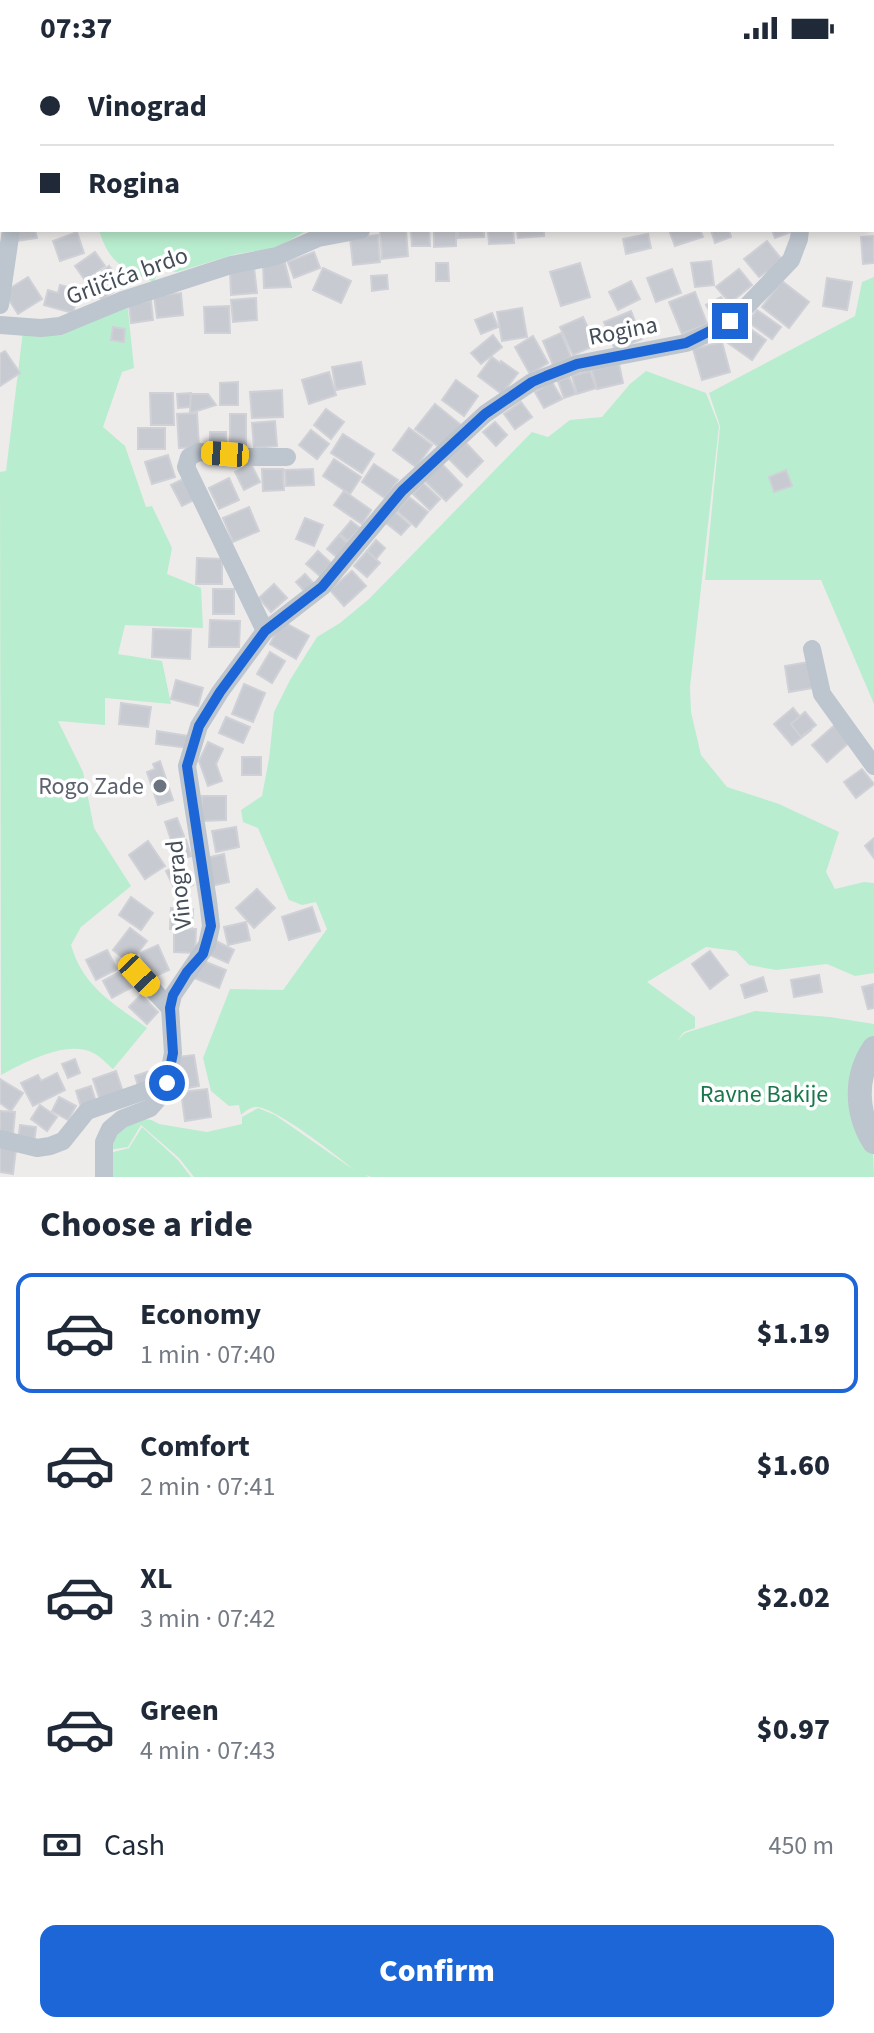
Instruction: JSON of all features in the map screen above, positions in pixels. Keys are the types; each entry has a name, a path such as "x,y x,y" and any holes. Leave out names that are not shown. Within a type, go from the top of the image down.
{"street":[{"path":"0,305 11,232"},
{"name":"Grličića brdo","path":"0,325 60,326 123,300 219,269 277,256 318,238 350,232"},
{"name":"Rogina","path":"193,747 199,726 213,703 265,631 322,587 402,491 485,414 532,382 577,364 686,343 720,328 743,310 791,260 799,232"},
{"path":"265,631 186,467 189,457 199,452 287,457"},
{"path":"812,649 822,694 874,766"},
{"name":"Vinograd","path":"170,1008 178,985 203,954 211,926 187,766 193,747"},
{"path":"104,1177 104,1142 110,1129 122,1119 150,1108 157,1100 167,1083 173,1053 170,1008 139,975"},
{"path":"874,1048 861,1073 860,1106 864,1123 874,1142"},
{"path":"0,1139 37,1148 50,1146 63,1141 87,1111 167,1083"}],"green space":[{"path":"100,232 304,232 277,248 236,254 177,272 159,270 154,282 119,264"},
{"path":"874,277 874,704 821,580 705,580 720,426 709,393 855,316 862,282"},
{"path":"127,301 134,368 122,372 103,427 125,446 146,507 152,506 172,548 167,574 201,588 203,628 125,625 118,654 162,661 171,704 105,698 105,725 58,721 83,772 94,828 131,886 81,927 71,945 76,960 91,983 147,1028 113,1069 93,1053 71,1049 46,1054 1,1075 0,472 6,471 23,331"},
{"name":"Ravne Bakije","path":"646,371 706,393 719,426 690,687 691,712 701,755 727,787 779,804 839,832 826,872 835,889 864,882 874,883 874,973 855,976 827,964 776,970 749,965 736,951 706,947 647,982 695,1017 695,1028 684,1032 677,1041 685,1033 755,1011 874,1024 874,1048 869,1055 874,1177 194,1177 179,1158 141,1125 128,1147 108,1150 112,1134 135,1121 147,1119 207,1132 242,1124 242,1117 258,1108 275,1115 354,1170 307,1134 266,1109 255,1107 241,1115 239,1105 229,1106 211,1091 203,1058 230,989 283,990 327,929 316,902 302,905 289,900 258,828 243,822 241,810 262,796 274,712 317,637 369,599 532,432 548,437 570,420 602,417 630,384"},
{"path":"142,1127 178,1160 191,1177 108,1177 106,1154 129,1148"}],"building":[{"path":"14,232 36,232 37,238 16,241"},
{"path":"77,232 84,253 60,261 53,241"},
{"path":"380,232 406,232 408,256 382,259"},
{"path":"411,232 429,232 430,246 412,246"},
{"path":"434,232 456,232 456,246 434,247"},
{"path":"458,232 484,232 484,237 458,238"},
{"path":"488,232 513,232 514,243 489,244"},
{"path":"517,232 544,232 544,236 518,238"},
{"path":"670,232 701,232 703,237 675,246"},
{"path":"712,232 730,232 731,237 715,243"},
{"path":"773,232 791,232 775,238"},
{"path":"648,234 651,248 626,254 623,239"},
{"path":"378,235 380,262 353,265 350,238"},
{"path":"874,236 874,263 863,264 861,237"},
{"path":"767,241 783,261 770,277 766,272 759,277 744,259"},
{"path":"95,252 105,266 85,280 75,266"},
{"path":"314,252 320,268 294,278 288,262"},
{"path":"711,261 714,285 695,287 691,263"},
{"path":"285,263 291,287 264,288 263,265"},
{"path":"436,263 448,263 449,281 436,281"},
{"path":"580,263 590,297 561,306 550,272"},
{"path":"109,266 123,285 102,300 88,282"},
{"path":"254,267 257,293 231,295 230,271"},
{"path":"323,268 351,281 341,303 313,290"},
{"path":"672,269 681,293 656,302 647,278"},
{"path":"739,269 752,285 730,303 716,287"},
{"path":"387,275 388,289 372,291 371,276"},
{"path":"28,277 42,299 18,314 4,292"},
{"path":"827,278 852,282 847,310 823,306"},
{"path":"631,281 640,299 618,310 609,292"},
{"path":"782,281 809,302 789,328 762,307"},
{"path":"60,285 79,290 73,313 44,305 48,290 58,293"},
{"path":"695,292 707,324 682,334 669,302"},
{"path":"181,293 183,315 157,318 154,296"},
{"path":"721,297 731,313 716,322 706,305"},
{"path":"256,298 257,320 233,322 231,300"},
{"path":"151,301 153,320 131,323 129,304"},
{"path":"229,306 230,333 205,333 204,307"},
{"path":"522,308 527,337 502,341 497,312"},
{"path":"757,310 781,327 772,339 748,322"},
{"path":"631,311 642,339 615,350 604,322"},
{"path":"492,313 498,327 481,334 475,320"},
{"path":"583,317 596,345 573,355 560,327"},
{"path":"742,323 766,340 752,360 728,343"},
{"path":"113,327 125,329 124,342 111,340"},
{"path":"561,333 571,357 553,365 543,341"},
{"path":"493,335 502,347 481,364 471,353"},
{"path":"533,336 548,363 530,374 515,347"},
{"path":"722,342 730,372 702,380 693,349"},
{"path":"5,351 20,373 0,386 0,354"},
{"path":"492,357 518,373 502,394 478,376"},
{"path":"361,362 365,384 336,390 332,367"},
{"path":"619,364 623,383 597,389 592,370"},
{"path":"590,371 596,388 577,394 572,376"},
{"path":"329,372 336,395 309,404 302,380"},
{"path":"569,377 576,394 564,398 558,381"},
{"path":"456,380 478,396 464,416 442,400"},
{"path":"238,382 238,405 220,405 220,383"},
{"path":"552,382 562,399 544,408 535,392"},
{"path":"282,390 283,417 252,418 250,392"},
{"path":"150,393 173,393 174,425 151,425"},
{"path":"191,393 190,407 178,408 177,394"},
{"path":"191,394 208,394 216,405 190,413"},
{"path":"521,402 532,417 515,429 504,414"},
{"path":"435,404 462,426 443,450 415,429"},
{"path":"326,409 344,422 331,439 314,425"},
{"path":"197,413 199,447 179,448 177,414"},
{"path":"230,414 246,414 246,449 230,449"},
{"path":"275,421 277,446 254,448 252,423"},
{"path":"495,422 507,435 496,446 483,432"},
{"path":"138,428 165,428 165,449 138,449"},
{"path":"409,428 432,445 416,467 393,450"},
{"path":"311,430 329,444 317,459 299,445"},
{"path":"210,432 226,432 226,452 210,451"},
{"path":"343,434 374,454 362,473 331,453"},
{"path":"466,443 483,461 467,477 449,459"},
{"path":"168,455 175,477 152,484 145,462"},
{"path":"334,459 361,477 350,494 323,476"},
{"path":"441,463 462,485 446,501 424,480"},
{"path":"251,464 260,482 244,490 235,472"},
{"path":"374,464 398,480 385,498 362,482"},
{"path":"262,469 283,469 284,490 263,491"},
{"path":"313,469 314,485 286,486 285,470"},
{"path":"786,470 792,486 774,492 769,477"},
{"path":"189,476 200,497 182,506 171,485"},
{"path":"229,478 239,500 219,509 209,488"},
{"path":"423,483 440,499 430,510 413,494"},
{"path":"344,491 371,510 362,524 334,505"},
{"path":"409,497 428,512 416,527 397,511"},
{"path":"249,507 259,531 233,542 223,518"},
{"path":"395,512 410,525 401,535 386,523"},
{"path":"305,518 323,525 314,546 296,539"},
{"path":"351,521 360,528 348,541 340,534"},
{"path":"339,535 351,546 339,559 327,549"},
{"path":"376,540 385,548 376,559 367,551"},
{"path":"318,551 331,563 320,576 306,564"},
{"path":"367,551 380,563 367,577 354,566"},
{"path":"197,558 222,559 222,584 196,584"},
{"path":"352,571 366,586 344,606 330,590"},
{"path":"305,574 315,585 306,593 296,582"},
{"path":"274,584 287,598 271,612 259,598"},
{"path":"213,589 234,589 234,614 213,614"},
{"path":"210,620 240,621 239,647 209,647"},
{"path":"282,621 309,636 296,659 270,644"},
{"path":"153,629 191,630 190,659 152,657"},
{"path":"270,652 285,661 272,683 257,674"},
{"path":"809,662 813,688 789,692 785,666"},
{"path":"176,680 203,688 198,706 171,699"},
{"path":"244,684 265,693 253,722 232,714"},
{"path":"121,703 151,707 148,727 119,724"},
{"path":"793,708 811,730 792,745 774,724"},
{"path":"805,712 816,725 801,737 791,724"},
{"path":"226,717 250,727 243,743 219,733"},
{"path":"836,724 851,741 827,762 812,745"},
{"path":"157,731 189,736 188,748 156,744"},
{"path":"208,742 223,749 216,764 222,781 208,786 199,761"},
{"path":"242,757 261,757 261,775 242,775"},
{"name":"Rogo Zade","path":"160,761 173,800 158,805 147,772 155,769 153,764"},
{"path":"862,769 874,784 856,798 844,782"},
{"path":"202,796 226,796 226,820 202,821"},
{"path":"177,818 184,836 171,840 165,822"},
{"path":"236,827 239,847 216,852 212,831"},
{"path":"874,838 874,858 865,846"},
{"path":"186,840 191,856 176,861 171,845"},
{"path":"148,841 165,866 145,879 129,855"},
{"path":"224,854 229,882 211,886 206,858"},
{"path":"183,863 193,885 176,892 166,871"},
{"path":"257,889 275,908 254,928 236,908"},
{"path":"131,897 153,913 141,930 119,915"},
{"path":"312,907 320,931 289,940 282,917"},
{"path":"171,908 193,909 192,929 170,929"},
{"path":"246,922 250,940 228,945 224,927"},
{"path":"130,928 147,941 130,963 113,950"},
{"path":"174,929 196,929 195,953 174,952"},
{"path":"216,941 234,950 228,963 210,955"},
{"path":"158,945 169,970 151,978 140,953"},
{"path":"107,950 117,969 96,980 86,960"},
{"path":"710,951 728,975 710,989 692,964"},
{"path":"201,960 226,970 219,988 194,978"},
{"path":"123,970 132,987 112,998 103,981"},
{"path":"819,975 822,992 794,997 791,980"},
{"path":"763,977 767,991 745,998 741,985"},
{"path":"874,984 874,1008 868,1009 862,987"},
{"path":"141,995 158,1012 147,1024 129,1007"},
{"path":"194,1055 199,1086 182,1089 177,1057"},
{"path":"75,1059 80,1073 68,1078 62,1064"},
{"path":"153,1070 157,1083 139,1089 135,1076"},
{"path":"116,1071 123,1092 100,1100 93,1079"},
{"path":"57,1073 65,1090 33,1106 21,1083 38,1075 41,1081"},
{"path":"0,1079 23,1093 11,1111 0,1103"},
{"path":"91,1086 96,1102 81,1107 76,1091"},
{"path":"207,1089 211,1117 185,1121 181,1092"},
{"path":"59,1097 76,1106 68,1120 52,1111"},
{"path":"40,1105 57,1117 47,1131 31,1119"},
{"path":"0,1111 15,1112 13,1134 0,1132"},
{"path":"20,1125 36,1127 34,1144 18,1142"},
{"path":"0,1147 16,1149 13,1174 0,1172"}],"place":[{"name":"Rogo Zade","path":"160,786"}],"route":[{"path":"167,1083 173,1053 170,1008 173,995 203,954 211,926 187,766 199,726 265,631 322,587 402,491 440,453 485,414 532,382 577,364 686,343 730,321"}]}
